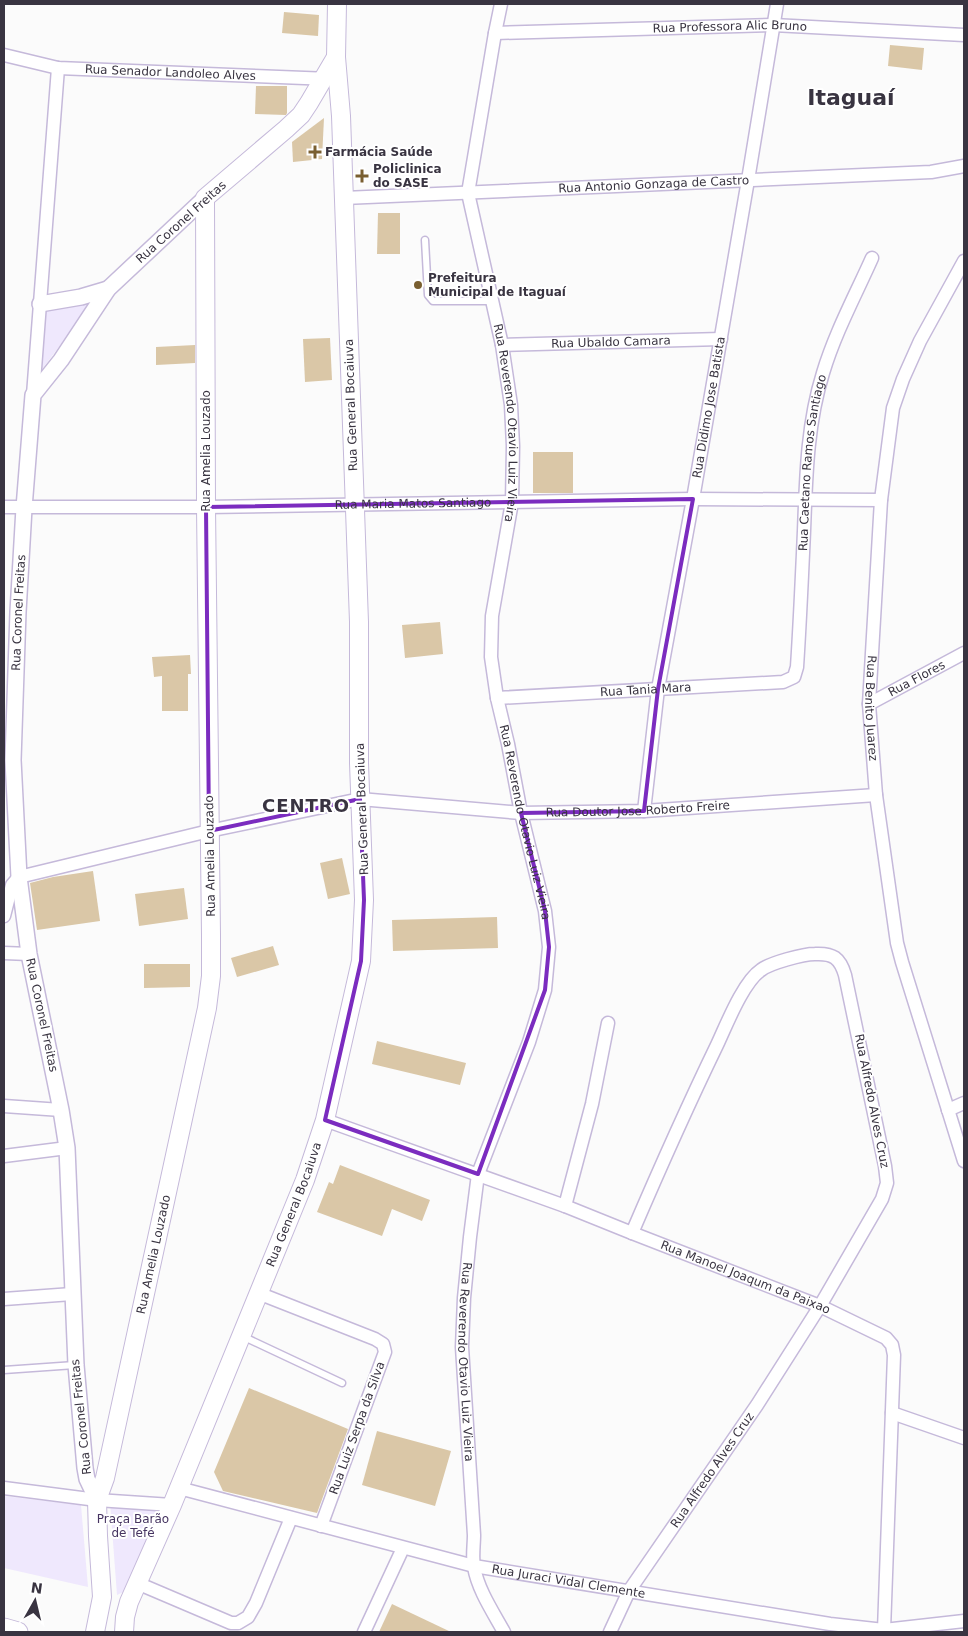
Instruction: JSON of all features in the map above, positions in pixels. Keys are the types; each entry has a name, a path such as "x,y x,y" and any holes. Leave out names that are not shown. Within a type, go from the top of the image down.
{"main road":[{"name":"Rua Coronel Freitas","path":"206,198 286,130 331,79 336,57 337,4"},
{"name":"Rua General Bocaiuva","path":"124,1632 125,1617 137,1583 172,1505 305,1180 325,1120 361,961 364,900 360,799 359,622 341,116 331,79"},
{"path":"310,103 317,102 331,106 341,116"},
{"name":"Rua Amelia Louzado","path":"97,1500 105,1478 207,1008 210,976 206,507 206,198"},
{"name":"Rua Coronel Freitas","path":"95,1632 102,1597 97,1500"},
{"path":"4,1628 18,1632"}],"street":[{"name":"Rua Reverendo Otavio Luiz Vieira","path":"501,4 468,193 502,345 511,405 513,446 512,502 492,616 492,657 497,698 521,813 545,911 549,947 545,990 529,1042 478,1174 465,1290 462,1347 474,1535 474,1566 487,1602 504,1632"},
{"name":"Rua Didimo Jose Batista","path":"644,811 658,689 721,339 777,4"},
{"name":"Rua Professora Alic Bruno","path":"495,33 773,25 964,35"},
{"name":"Rua Senador Landoleo Alves","path":"4,55 58,68 331,79"},
{"name":"Rua Coronel Freitas","path":"58,68 24,508 8,760 19,877 29,954 67,1148 76,1365 85,1468 87,1479 97,1500"},
{"name":"Rua Antonio Gonzaga de Castro","path":"344,198 931,172 964,166"},
{"name":"Rua Coronel Freitas","path":"33,395 61,360 108,289 206,198"},
{"name":"Rua Caetano Ramos Santiago","path":"794,677 797,667 809,438 823,373 837,335 872,258"},
{"name":"Rua Benito Juarez","path":"964,261 920,341 903,379 893,408 881,500 869,704 876,795 897,943 964,1161"},
{"path":"40,304 81,297 108,289"},
{"name":"Rua Ubaldo Camara","path":"502,345 721,339"},
{"name":"Rua Maria Matos Santiago","path":"4,507 206,507 693,499 881,500"},
{"name":"Rua Flores","path":"869,704 964,653"},
{"name":"Rua Tania Mara","path":"497,698 782,682 794,677"},
{"name":"Rua Doutor Jose Roberto Freire","path":"19,877 209,831 360,799 521,813 644,811 876,795"},
{"path":"4,916 12,886 19,877"},
{"path":"4,953 29,954"},
{"name":"Rua Alfredo Alves Cruz","path":"610,1632 629,1592 758,1405 820,1306 882,1198 886,1184 880,1139 846,975 843,966 834,955 812,954 774,964 760,970 749,983 680,1123 632,1233"},
{"path":"566,1206 592,1104 608,1023"},
{"path":"948,1110 964,1103"},
{"path":"4,1106 61,1110"},
{"name":"Rua Manoel Joaqum da Paixao","path":"325,1120 566,1206 820,1306 886,1338 892,1345 894,1355 884,1630"},
{"path":"4,1156 67,1148"},
{"name":"Rua Luiz Serpa da Silva","path":"258,1293 375,1339 383,1344 385,1352 321,1526"},
{"path":"4,1300 72,1294"},
{"path":"892,1413 964,1438"},
{"path":"4,1488 97,1500 172,1505"},
{"name":"Rua Juraci Vidal Clemente","path":"179,1488 474,1566 830,1624 900,1631 964,1621"},
{"path":"137,1583 231,1623 238,1623 248,1617 256,1603 291,1518"},
{"path":"364,1632 403,1548"}],"lane":[{"path":"424,240 428,295 433,301 492,301"},
{"path":"240,1336 342,1383"},
{"path":"4,1370 76,1365"}],"highlighted area":[{"path":"693,499 658,689 644,811 521,813 545,911 549,947 545,990 478,1174 325,1120 361,961 364,900 360,799 209,831 206,507"}],"green space":[{"path":"94,300 40,372 44,311"},
{"path":"4,1496 81,1505 88,1587 4,1568"},
{"name":"Praça Barão de Tefé","path":"110,1502 159,1510 132,1588 117,1595"}],"building":[{"path":"284,12 319,15 318,36 282,33"},
{"path":"890,45 924,48 922,70 888,66"},
{"path":"256,86 287,86 286,115 255,114"},
{"path":"324,118 322,159 293,162 292,142"},
{"path":"378,213 400,213 400,254 377,254"},
{"path":"330,338 332,380 305,382 303,339"},
{"path":"195,345 195,363 156,365 156,347"},
{"path":"533,452 573,452 573,493 533,493"},
{"path":"440,622 443,654 405,658 402,625"},
{"path":"190,655 191,674 188,674 188,711 162,711 162,676 154,677 152,657"},
{"path":"342,858 350,894 328,899 320,863"},
{"path":"93,871 100,921 37,930 30,883 53,877"},
{"path":"184,888 188,919 139,926 135,894"},
{"path":"497,917 498,948 393,951 392,920"},
{"path":"273,946 279,965 237,977 231,958"},
{"path":"144,964 190,964 190,987 144,988"},
{"path":"377,1041 466,1063 460,1085 372,1064"},
{"path":"340,1165 430,1200 422,1221 392,1209 382,1236 317,1212 329,1182 333,1184"},
{"path":"249,1388 348,1429 317,1513 223,1491 214,1472"},
{"path":"377,1431 451,1451 435,1506 362,1485"},
{"path":"392,1604 451,1632 379,1632"}],"place":[{"name":"Farmácia Saúde","path":"315,152"},
{"name":"Policlinica do SASE","path":"362,176"},
{"name":"Prefeitura Municipal de Itaguaí","path":"418,285"}],"district":[{"name":"Itaguaí","path":"851,97"},
{"name":"CENTRO","path":"306,805"}]}
